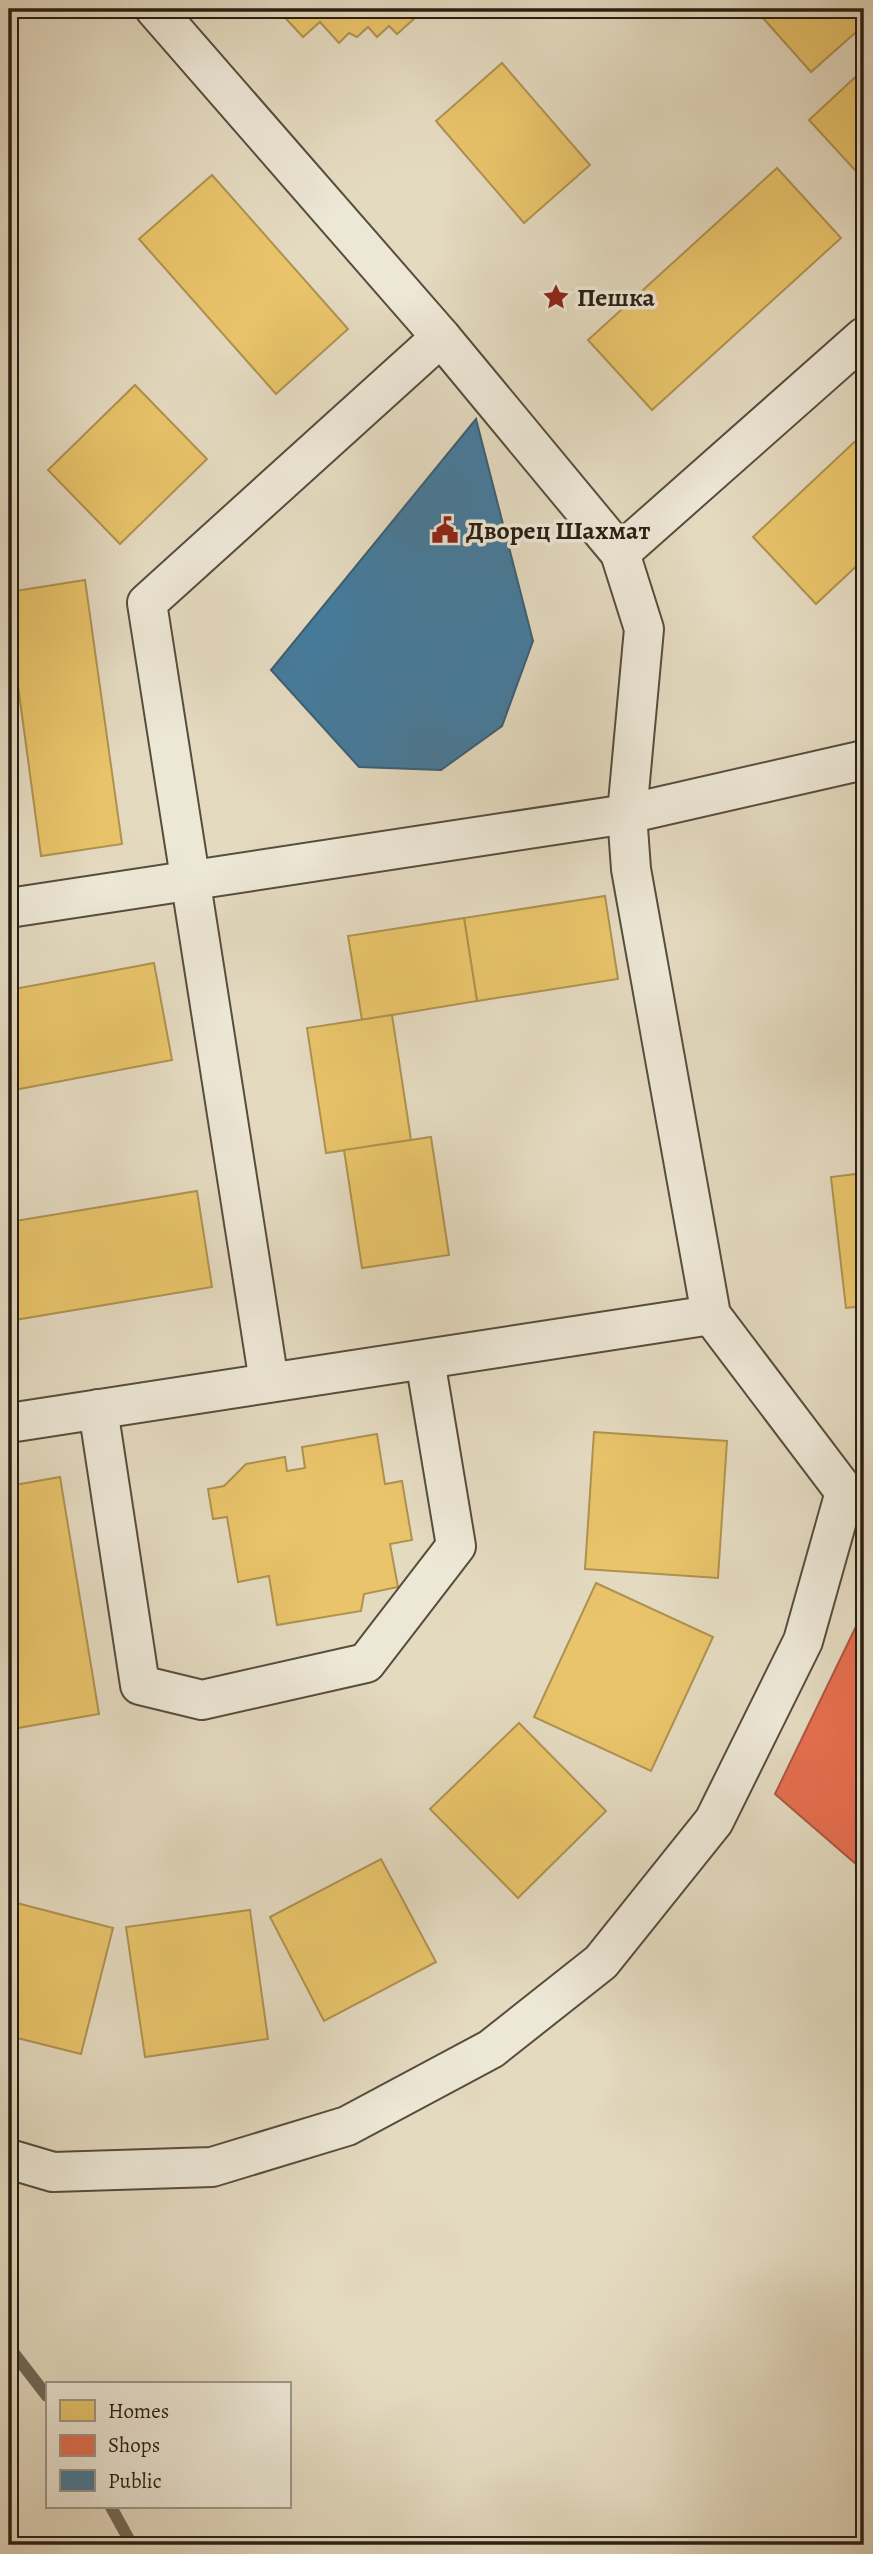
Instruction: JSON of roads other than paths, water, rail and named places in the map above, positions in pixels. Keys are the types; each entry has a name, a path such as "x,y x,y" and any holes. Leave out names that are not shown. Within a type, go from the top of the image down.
{"street":[{"path":"9,2159 53,2172 212,2167 347,2126 491,2049 601,1962 714,1821 803,1641 855,1488 711,1315 631,869 627,814 644,629 620,553 441,337 155,9"},
{"path":"269,1382 147,603 441,337"},
{"path":"620,553 864,337"},
{"path":"9,908 627,814 864,760"},
{"path":"9,1423 711,1315"},
{"path":"98,1409 140,1685 202,1700 366,1663 456,1546 425,1360"}],"waterway":[{"path":"9,2347 46,2395"},
{"path":"112,2508 132,2545"}],"place":[{"name":"Пешка","path":"556,297"},
{"name":"Дворец Шахмат","path":"445,530"}]}
